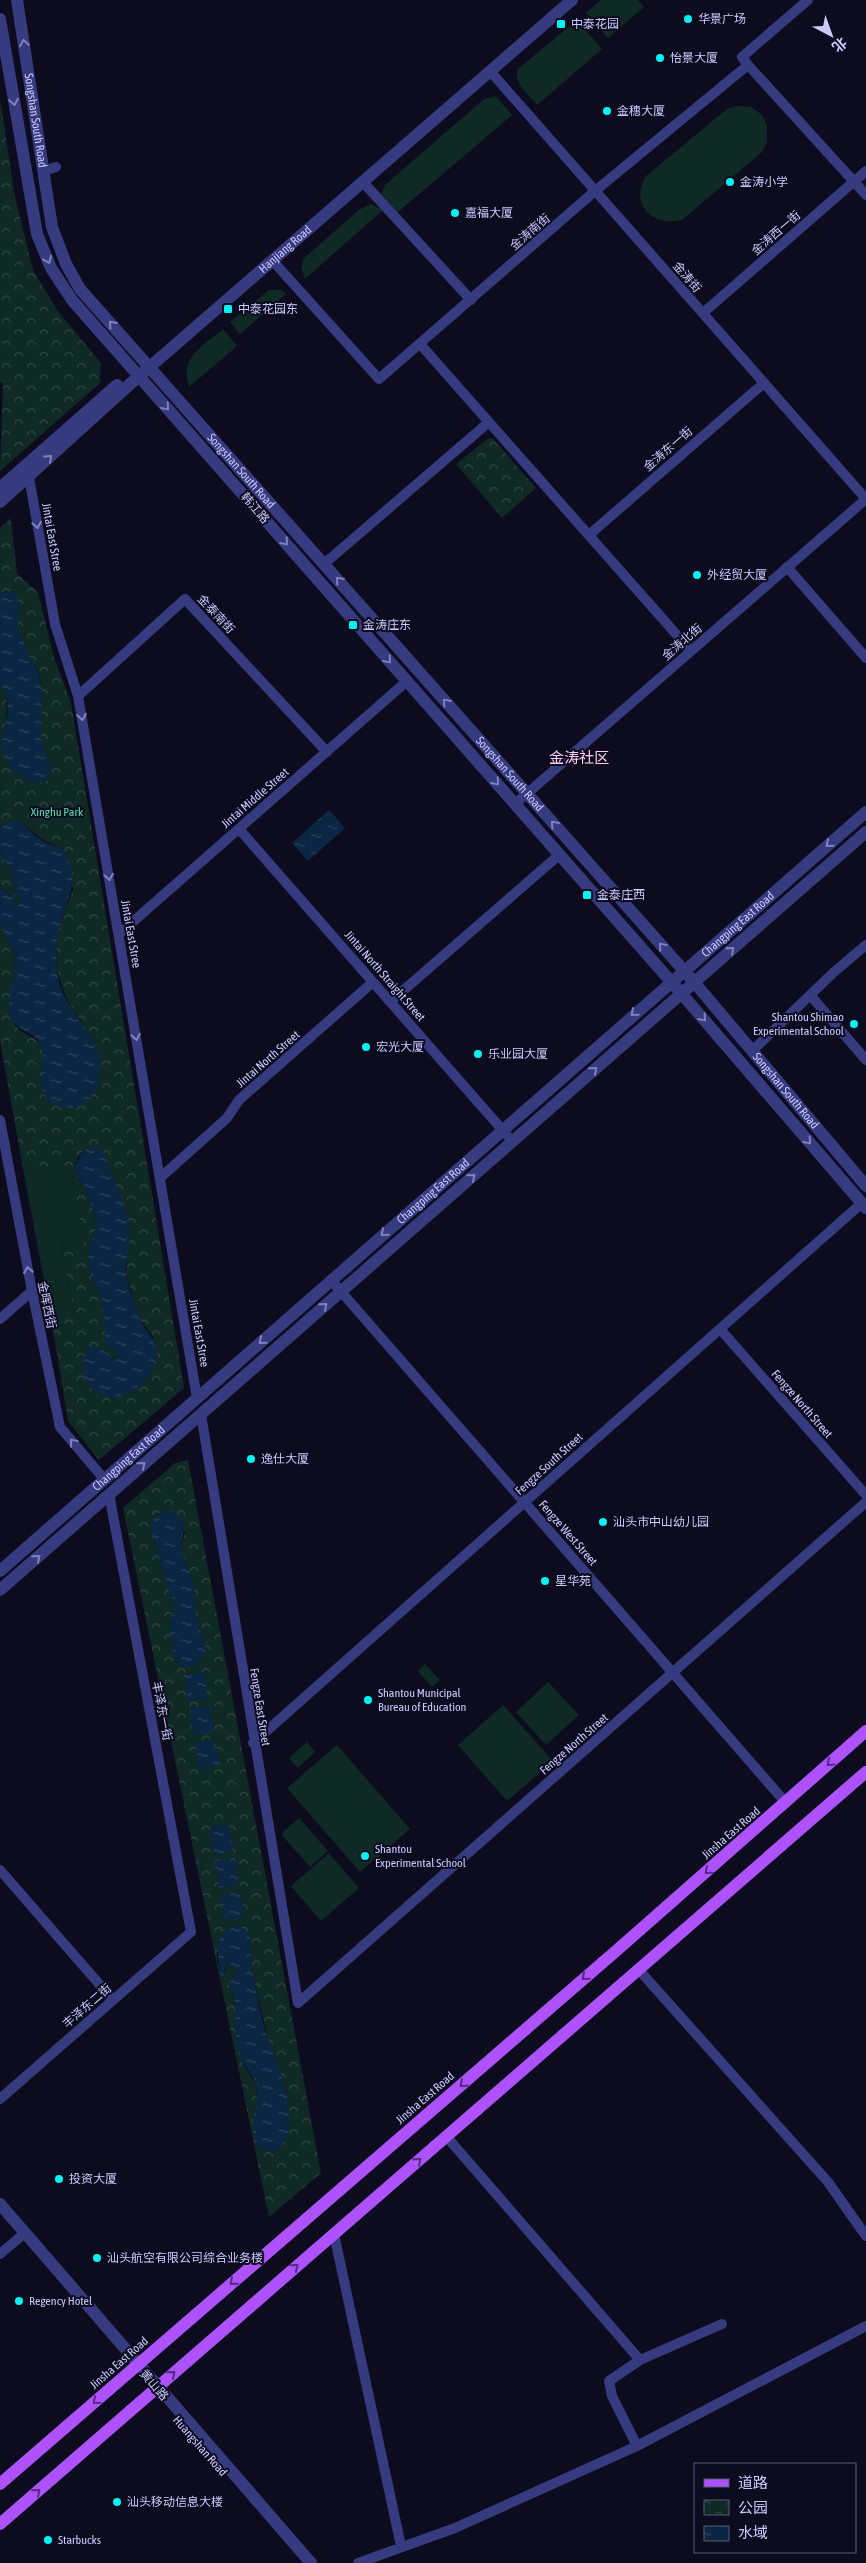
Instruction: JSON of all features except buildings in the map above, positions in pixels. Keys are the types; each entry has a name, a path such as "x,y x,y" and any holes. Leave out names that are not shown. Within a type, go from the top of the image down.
{"main road":[{"name":"Jinsha East Road","path":"0,2484 786,1803 866,1731"},
{"path":"0,2524 866,1772"}],"street":[{"name":"Songshan South Road","path":"18,0 52,227 66,264 80,289 694,982 866,1186"},
{"name":"Hanjiang Road","path":"0,488 272,260 362,181 560,0"},
{"name":"Hanjiang Road","path":"147,364 487,68 572,0"},
{"path":"808,0 742,58 866,195"},
{"name":"Songshan South Road","path":"0,20 37,234 51,268 72,300 136,373"},
{"name":"金涛南街","path":"272,260 379,379 595,191 748,65"},
{"name":"金涛街","path":"487,68 866,499"},
{"path":"44,171 56,167"},
{"name":"金涛西一街","path":"703,313 866,171"},
{"path":"362,181 471,300"},
{"path":"420,344 691,651"},
{"name":"Hanjiang Road","path":"0,502 29,477 136,373"},
{"name":"韩江路","path":"136,373 356,623"},
{"name":"金涛东一街","path":"589,535 764,383"},
{"path":"324,564 489,422"},
{"name":"Jintai East Stree","path":"29,477 55,624 78,696 197,1398"},
{"name":"金涛北街","path":"515,804 866,499"},
{"path":"787,567 866,658"},
{"name":"金泰南街","path":"78,696 185,599 327,752"},
{"name":"Songshan South Road","path":"356,623 682,993 864,1205"},
{"name":"Jintai Middle Street","path":"119,934 407,681"},
{"name":"Changping East Road","path":"0,1571 670,981 866,812"},
{"name":"Jintai North Straight Street","path":"239,828 512,1141"},
{"name":"Changping East Road","path":"0,1590 866,832"},
{"path":"390,1002 560,855"},
{"path":"752,1051 834,972 866,945"},
{"name":"Jintai North Street","path":"160,1178 226,1118 239,1100 373,982"},
{"path":"811,996 866,1060"},
{"name":"金晖西街","path":"0,1120 60,1427 104,1479"},
{"name":"Fengze South Street","path":"253,1743 720,1329 864,1205"},
{"name":"Fengze West Street","path":"331,1280 786,1803"},
{"path":"0,1320 32,1291"},
{"name":"Fengze North Street","path":"720,1329 866,1495"},
{"name":"Fengze East Street","path":"201,1414 253,1743 298,2004"},
{"name":"丰泽东一街","path":"109,1494 190,1932"},
{"name":"Fengze North Street","path":"298,2004 674,1674 866,1502"},
{"path":"0,1870 113,2000"},
{"name":"丰泽东二街","path":"0,2099 190,1932"},
{"path":"639,1970 828,2182 866,2236"},
{"path":"446,2136 640,2360"},
{"name":"黄山路","path":"0,2204 135,2367"},
{"name":"Huangshan Road","path":"0,2213 303,2563"},
{"path":"334,2234 401,2546"},
{"path":"0,2254 20,2237"},
{"path":"637,2446 612,2396 609,2381 640,2360 722,2324"},
{"path":"358,2563 455,2528 637,2446 866,2326"},
{"name":"黄山路","path":"154,2389 311,2563"}],"green space":[{"path":"601,0 638,0 644,7 608,38 586,13"},
{"path":"572,24 581,25 602,49 537,105 520,84 517,74 518,69"},
{"path":"496,96 512,115 397,213 381,194 385,185 484,99"},
{"path":"0,99 15,197 33,270 57,310 101,363 100,383 0,471 3,383 0,382"},
{"path":"736,106 751,107 762,115 767,126 767,142 762,152 682,220 662,220 647,212 642,205 640,197 645,177 727,109"},
{"path":"371,204 383,210 305,279 301,268 304,258 360,209"},
{"path":"269,290 281,290 286,294 240,334 230,322"},
{"path":"223,329 237,346 189,387 187,368 190,360 201,347"},
{"path":"489,438 493,439 536,488 502,518 456,464"},
{"name":"Xinghu Park","path":"11,518 17,574 38,592 54,657 71,703 184,1388 99,1460 68,1421 51,1318 74,1314 62,1247 84,1243 70,1164 24,1174 0,1041 0,922 9,939 13,953 14,974 10,999 11,1015 17,1028 39,1042 41,1046 44,1059 43,1088 49,1101 83,1023 69,1003 57,967 56,955 59,929 73,889 55,845 14,821 7,822 0,828 0,683 5,694 7,706 4,729 46,781 50,764 42,747 39,733 42,701 41,684 34,664 19,636 15,591 0,593 0,528","holes":["84,1150 127,1255 126,1274 140,1320 154,1338 85,1378 119,1354 104,1320 102,1300 91,1275 88,1257 97,1224 87,1192 74,1170 78,1157"]},
{"path":"0,854 12,871 15,894 21,899 18,907 10,892 7,893 0,885"},
{"path":"70,1164 85,1243 62,1247 74,1314 51,1318 24,1174"},
{"path":"188,1460 321,2173 269,2217 123,1508 175,1463","holes":["169,1510 180,1517 185,1533 180,1547 190,1573 195,1593 195,1612 206,1650 170,1630 174,1606 150,1527","251,1939 250,1950 254,1980 271,2052 272,2153 258,2146 253,2130 258,2104 256,2085 242,2061 235,2037 236,2012 232,1990 238,1971 229,1963 222,1978 217,1958 219,1940"]},
{"path":"425,1664 440,1680 432,1687 418,1671"},
{"path":"548,1682 579,1715 546,1745 516,1712"},
{"path":"503,1705 553,1761 507,1801 458,1745"},
{"path":"307,1742 315,1752 298,1768 289,1758"},
{"path":"337,1745 410,1829 360,1872 287,1788"},
{"path":"299,1818 328,1851 310,1867 281,1834"},
{"path":"329,1853 359,1888 321,1921 291,1886"}],"water":[{"path":"15,591 19,605 18,631 39,676 42,689 41,742 50,764 50,772 46,781 36,783 20,776 11,768 4,756 1,742 8,712 7,700 0,683 0,593"},
{"path":"329,810 345,828 308,861 292,843"},
{"path":"16,820 39,839 63,850 68,857 71,870 70,895 59,929 57,942 58,976 70,1006 92,1038 100,1062 97,1088 84,1103 70,1108 62,1108 55,1105 44,1093 41,1080 42,1054 39,1042 15,1024 10,1014 9,1000 15,964 13,952 0,923 0,885 7,893 10,892 18,906 21,899 15,895 12,871 0,854 0,828 6,822"},
{"path":"92,1146 98,1147 104,1153 124,1207 130,1230 126,1267 127,1278 141,1322 152,1338 157,1350 155,1365 145,1381 130,1393 113,1397 104,1396 90,1387 86,1381 83,1368 85,1355 92,1345 104,1350 113,1359 118,1354 106,1344 102,1300 91,1275 88,1257 97,1224 87,1192 74,1170 80,1156"},
{"path":"169,1510 179,1516 184,1525 180,1547 190,1573 195,1593 195,1612 206,1650 201,1661 193,1667 181,1667 174,1657 170,1630 174,1606 150,1527 159,1513"},
{"path":"204,1672 208,1699 189,1702 184,1675"},
{"path":"209,1705 214,1732 194,1735 189,1709"},
{"path":"215,1739 220,1765 199,1769 195,1743"},
{"path":"229,1825 233,1851 214,1855 210,1827"},
{"path":"235,1857 239,1884 219,1888 215,1861"},
{"path":"240,1891 245,1917 224,1921 220,1895"},
{"path":"237,1925 247,1932 250,1938 251,1961 261,2014 286,2091 289,2110 289,2127 284,2142 272,2153 258,2146 254,2135 253,2120 257,2103 256,2085 237,2048 234,1999 228,1984 238,1971 229,1963 224,1971 226,1974 222,1979 219,1963 218,1947 223,1933"}],"place":[{"name":"华景广场","path":"688,19"},
{"name":"中泰花园","path":"561,24"},
{"name":"怡景大厦","path":"660,58"},
{"name":"金穗大厦","path":"607,111"},
{"name":"金涛小学","path":"730,182"},
{"name":"嘉福大厦","path":"455,213"},
{"name":"中泰花园东","path":"228,309"},
{"name":"外经贸大厦","path":"697,575"},
{"name":"金涛庄东","path":"353,625"},
{"name":"金泰庄西","path":"587,895"},
{"name":"Shantou Shimao Experimental School","path":"854,1024"},
{"name":"宏光大厦","path":"366,1047"},
{"name":"乐业园大厦","path":"478,1054"},
{"name":"逸仕大厦","path":"251,1459"},
{"name":"汕头市中山幼儿园","path":"603,1522"},
{"name":"星华苑","path":"545,1581"},
{"name":"Shantou Municipal Bureau of Education","path":"368,1700"},
{"name":"Shantou Experimental School","path":"365,1856"},
{"name":"投资大厦","path":"59,2179"},
{"name":"汕头航空有限公司综合业务楼","path":"97,2258"},
{"name":"Regency Hotel","path":"19,2301"},
{"name":"汕头移动信息大楼","path":"117,2502"},
{"name":"Starbucks","path":"48,2540"}],"district":[{"name":"金涛社区","path":"579,758"}]}
